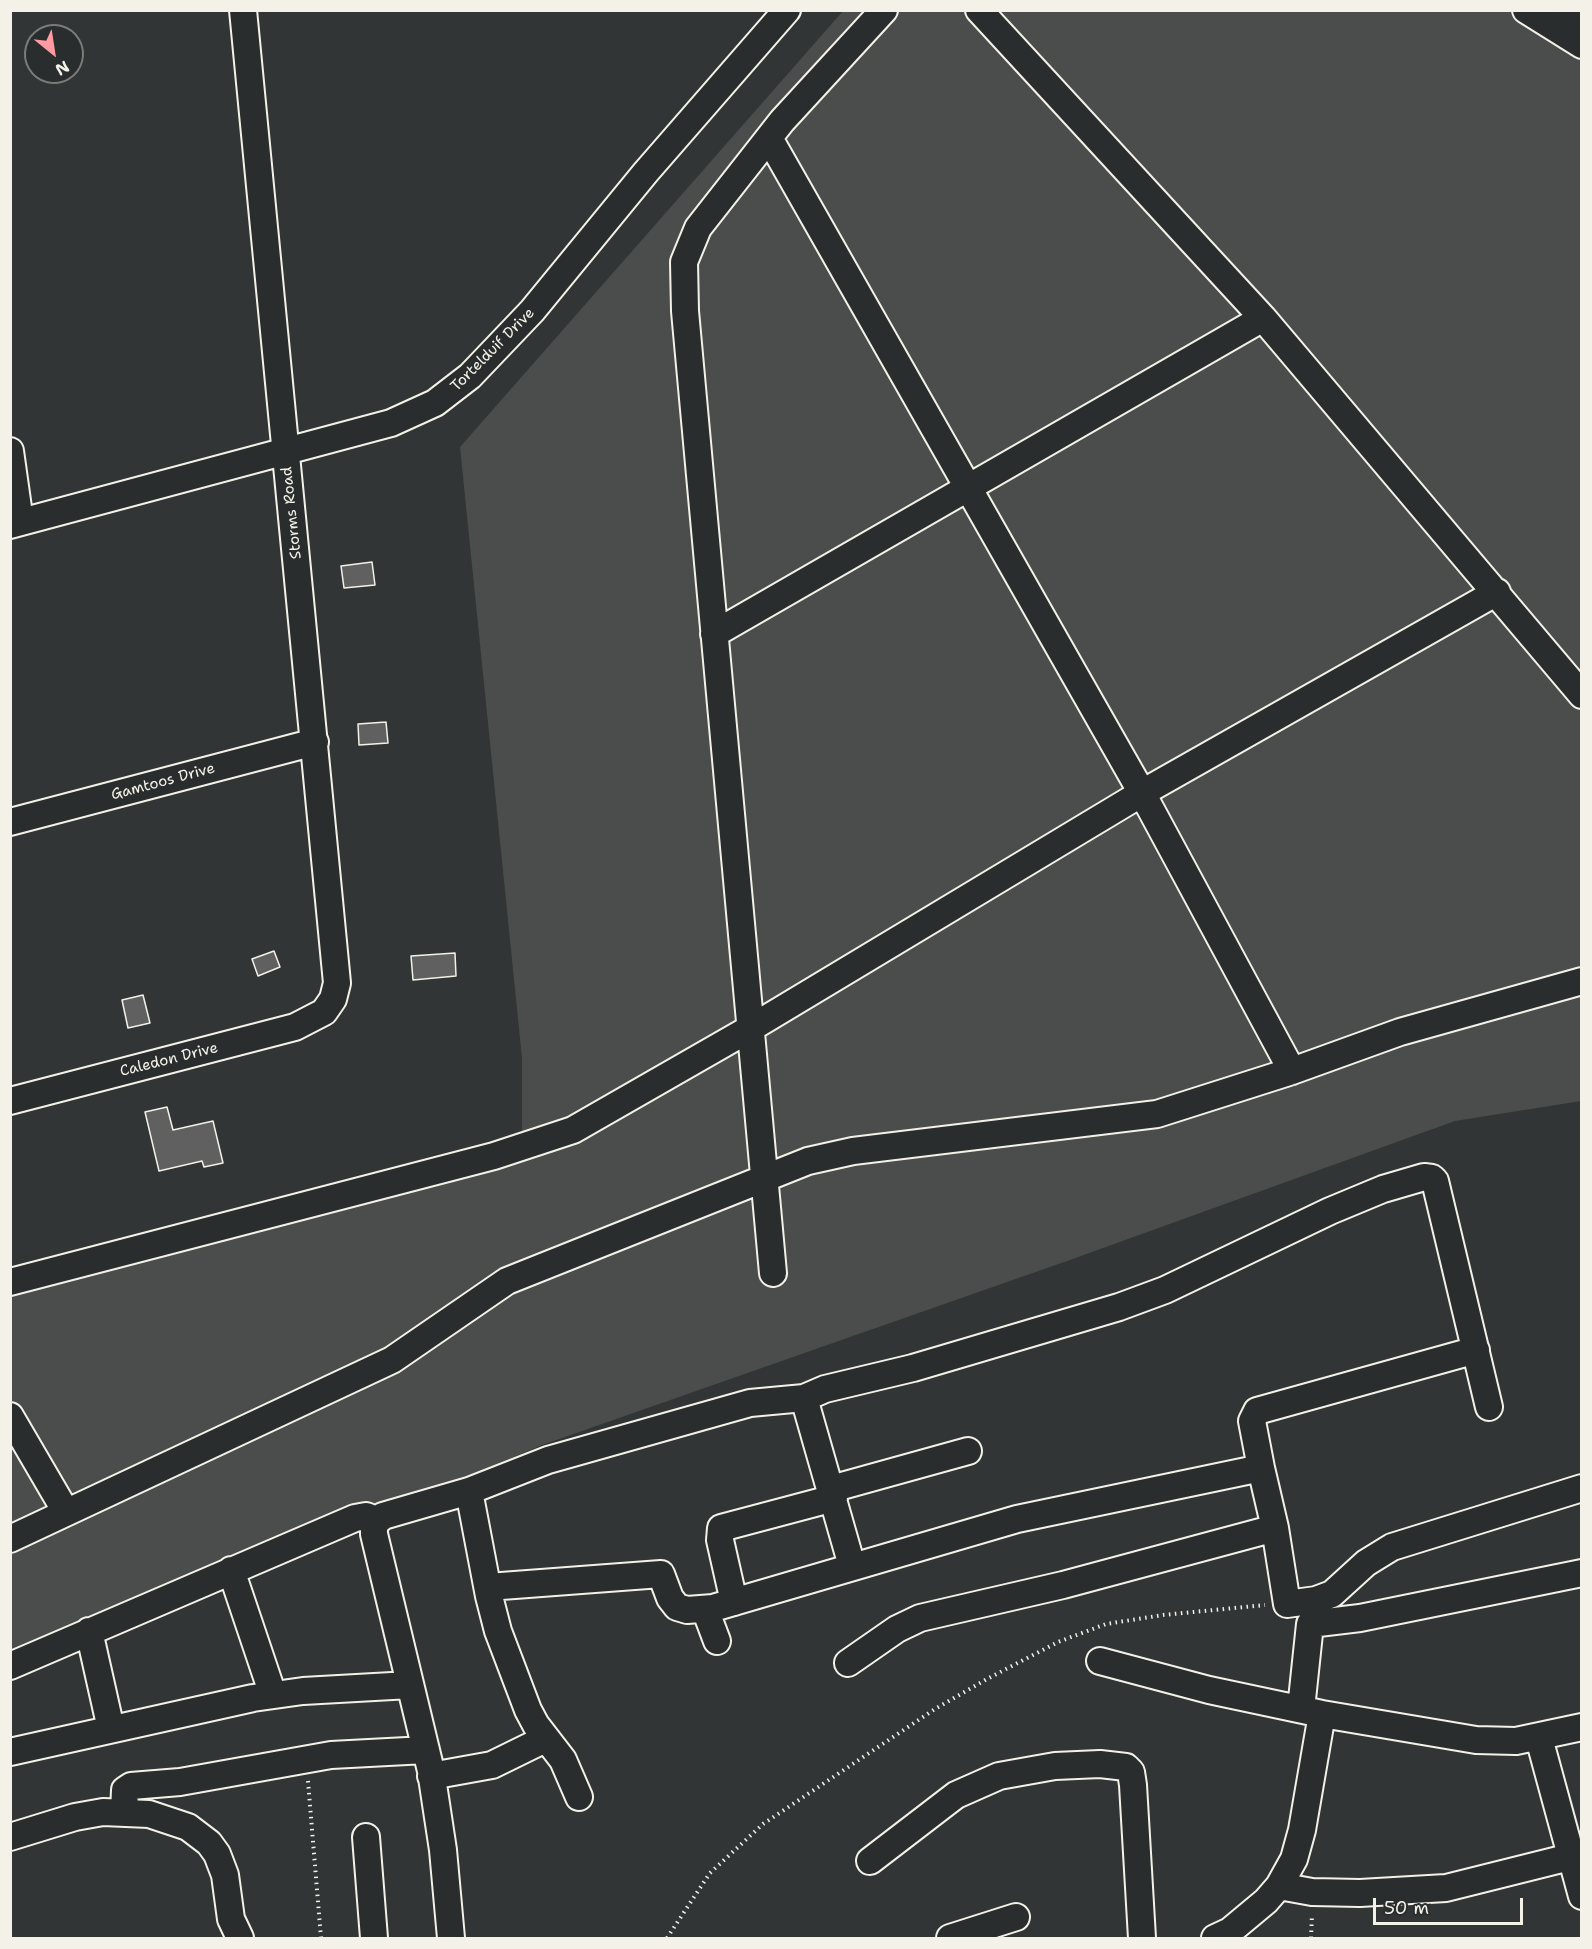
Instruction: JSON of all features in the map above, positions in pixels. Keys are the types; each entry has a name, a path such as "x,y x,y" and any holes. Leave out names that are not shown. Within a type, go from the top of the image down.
{"street":[{"name":"Storms Road","path":"243,10 337,963 337,983 333,999 324,1012"},
{"name":"Tortelduif Drive","path":"15,524 286,449 391,423 435,403 453,391 532,311 646,172 787,10"},
{"path":"773,1274 685,312 684,262 698,228 769,138 884,10"},
{"path":"980,10 1263,318 1497,592 1581,695"},
{"path":"1566,10 1581,40"},
{"path":"1529,11 1581,45"},
{"path":"769,138 1142,793 1292,1071"},
{"path":"714,634 1263,318"},
{"path":"10,451 15,524"},
{"path":"10,1282 535,1144 573,1130 750,1028 1142,793 1497,592"},
{"name":"Gamtoos Drive","path":"10,822 315,741"},
{"path":"10,1539 392,1359 507,1281 808,1161 853,1151 1157,1114 1292,1071 1400,1032 1581,981"},
{"name":"Caledon Drive","path":"10,1101 295,1027 324,1012"},
{"path":"10,1666 355,1518 366,1516 377,1520 469,1491 548,1460 722,1410 763,1401 804,1398 825,1389 913,1368 1128,1304 1210,1270 1330,1211 1383,1189 1424,1177 1435,1181 1489,1407"},
{"path":"1476,1350 1257,1411 1252,1421 1275,1528 1287,1604 1316,1600 1332,1593 1366,1563 1392,1547 1581,1488"},
{"path":"804,1398 852,1566"},
{"path":"10,1416 66,1512"},
{"path":"734,1602 720,1540 721,1528 968,1451"},
{"path":"488,1587 661,1574 670,1598 677,1607 687,1610 705,1609 1017,1519 1261,1468"},
{"path":"469,1491 498,1630 523,1697 545,1738 563,1760 579,1797"},
{"path":"377,1520 374,1524 374,1534 431,1776 443,1850 451,1938"},
{"path":"848,1664 897,1629 920,1618 1063,1585 1275,1528"},
{"path":"231,1570 273,1695"},
{"path":"1215,1938 1252,1915 1279,1886 1294,1859 1302,1830 1311,1712 1308,1656 1309,1627 1312,1623 1360,1618 1581,1574"},
{"path":"705,1609 717,1641"},
{"path":"89,1631 111,1729"},
{"path":"1100,1661 1209,1690 1311,1712 1476,1740 1496,1742 1539,1738 1581,1727"},
{"path":"10,1752 273,1695 410,1685"},
{"path":"431,1776 492,1765 545,1738"},
{"path":"1279,1886 1312,1892 1360,1893 1446,1888 1577,1875 1539,1738"},
{"path":"124,1812 125,1790 131,1786 180,1782 307,1758 361,1752 426,1750"},
{"path":"870,1861 956,1795 988,1780 1020,1771 1055,1766 1100,1764 1126,1767 1131,1772 1133,1785 1142,1938"},
{"path":"11,1838 75,1817 124,1812 149,1814 188,1827 209,1843 221,1864 231,1920 240,1938"},
{"path":"366,1837 374,1938"},
{"path":"950,1938 1016,1917"}],"path":[{"path":"667,1938 710,1873 755,1831 793,1802 934,1709 987,1678 1058,1642 1106,1624 1163,1615 1287,1604"},
{"path":"307,1758 321,1938"}],"shaded area":[{"path":"843,11 1581,11 1581,1101 1455,1121 1067,1261 542,1445 162,1606 11,1677 11,1283 522,1141 522,1058 460,447"}],"building":[{"path":"372,562 375,585 344,588 341,566"},
{"path":"386,722 388,743 359,745 358,724"},
{"path":"274,951 280,967 258,976 252,959"},
{"path":"455,953 456,976 413,980 411,956"},
{"path":"143,995 150,1023 128,1028 122,1000"},
{"path":"167,1107 173,1130 213,1121 223,1163 204,1167 202,1161 159,1171 145,1112"}]}
